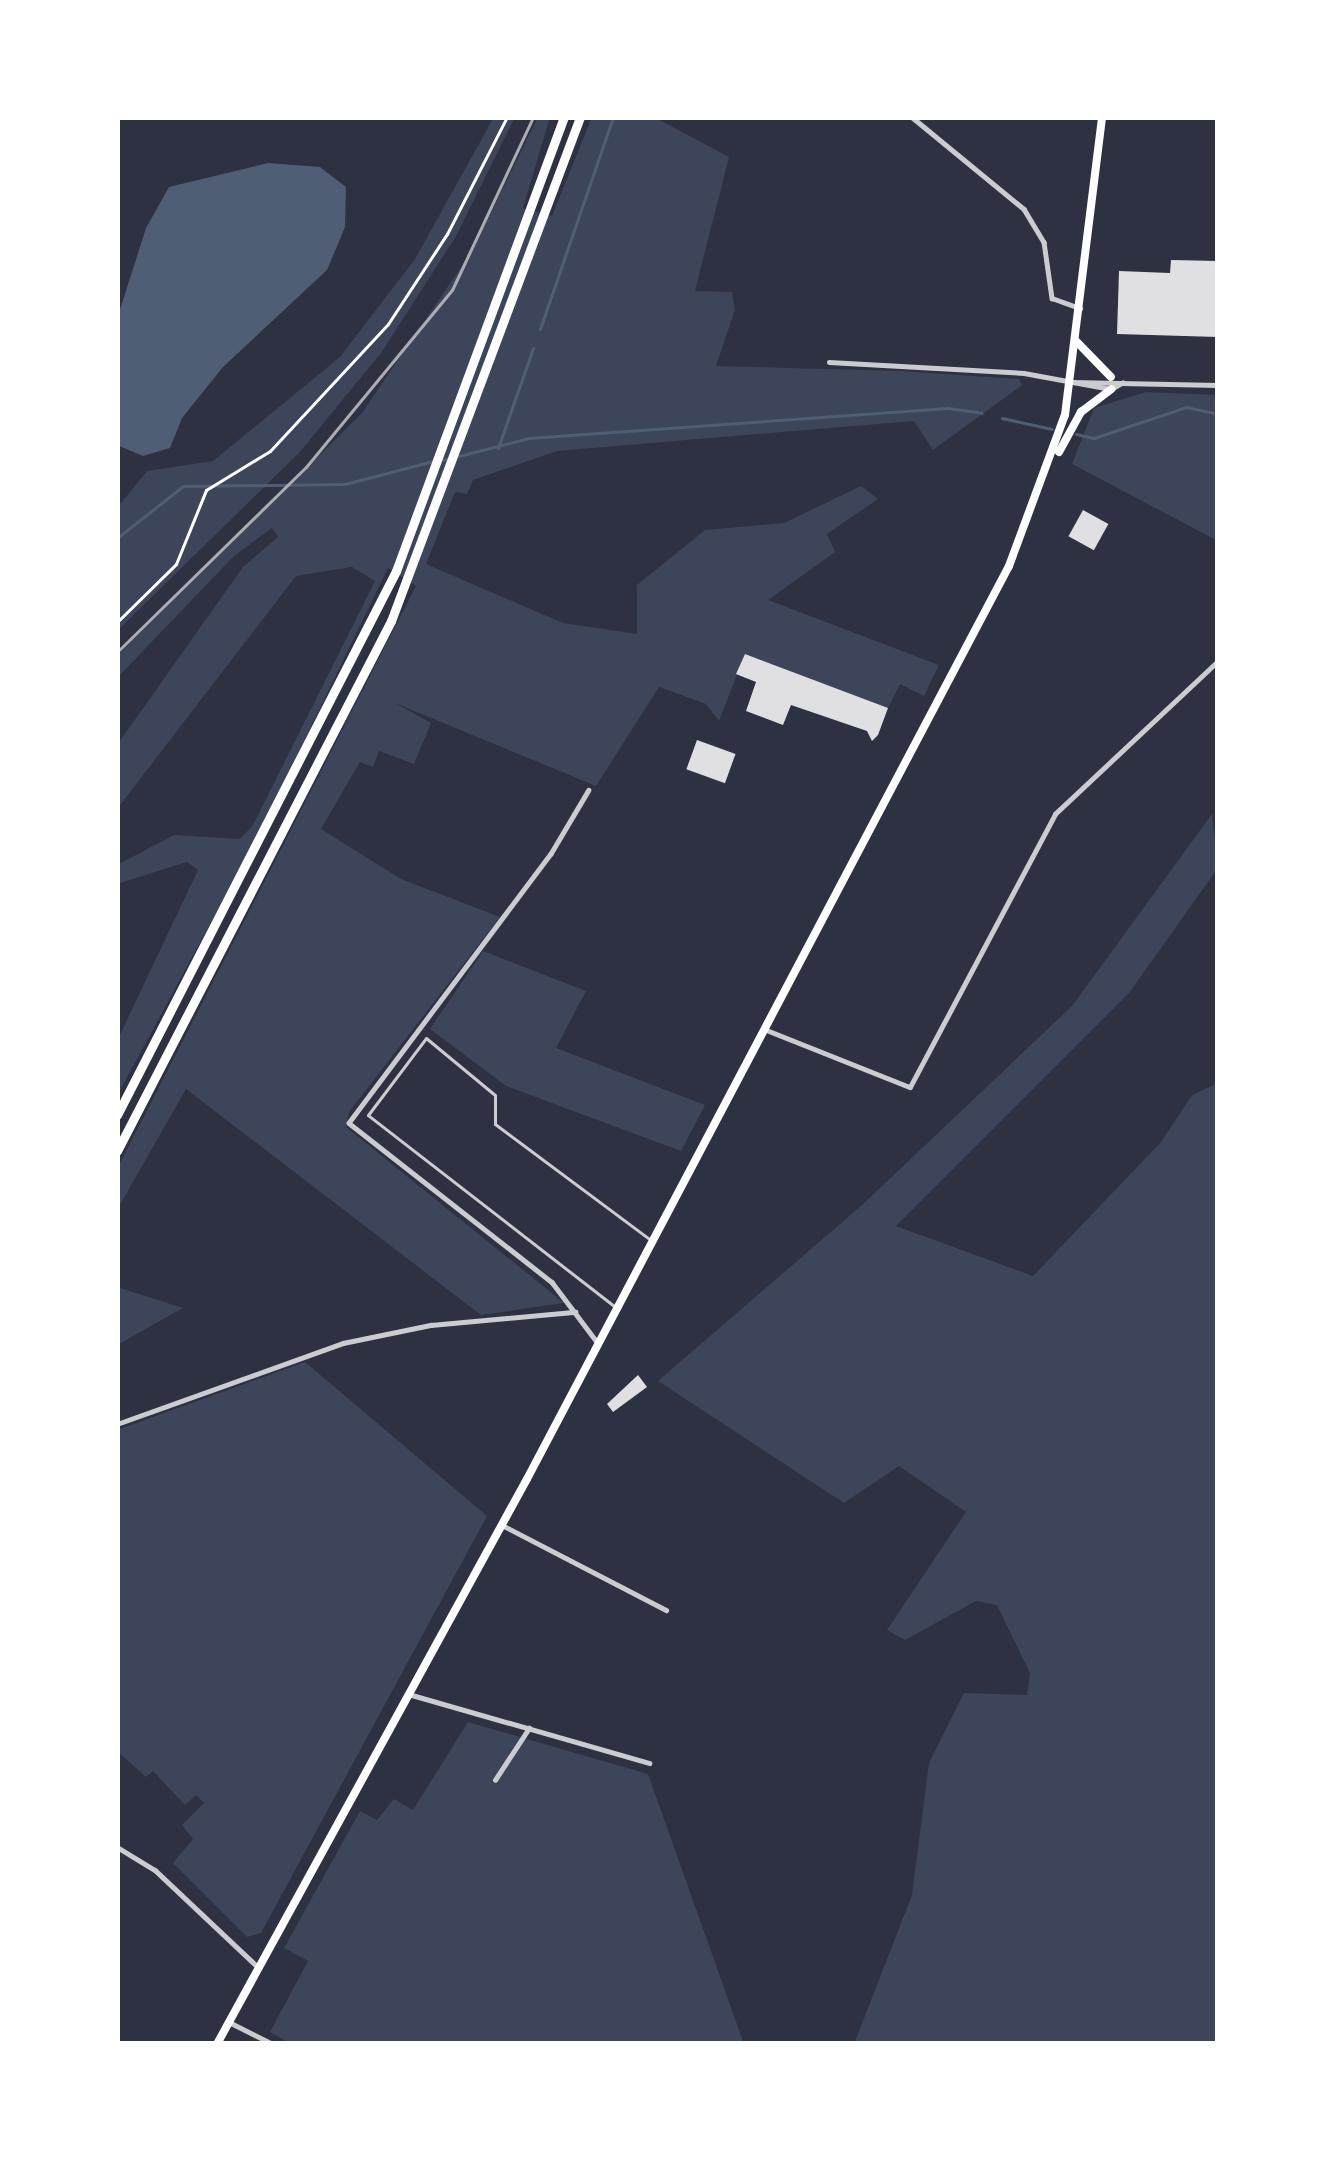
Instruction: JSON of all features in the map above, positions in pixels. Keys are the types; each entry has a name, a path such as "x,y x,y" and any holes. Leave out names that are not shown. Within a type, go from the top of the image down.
{"highway":[{"path":"117,1115 396,572 564,117"},
{"path":"117,1151 355,698 410,578 580,117"}],"main road":[{"path":"1052,463 1071,382 1102,117"},
{"path":"1076,341 1111,377"},
{"path":"217,2044 502,1525 991,603 1052,463 1081,412 1111,389"}],"street":[{"path":"912,117 1024,208 1044,242 1052,298 1080,308"},
{"path":"829,362 1111,389 1122,383"},
{"path":"1071,382 1111,377 1122,383 1218,385"},
{"path":"763,1029 910,1087 1054,814 1218,662"},
{"path":"589,790 551,854 349,1124 552,1282 597,1342"},
{"path":"117,1424 343,1343 431,1325 574,1312"},
{"path":"502,1525 666,1610"},
{"path":"409,1694 649,1762"},
{"path":"495,1780 529,1729"},
{"path":"117,1847 155,1870 259,1969"},
{"path":"229,2022 273,2044"}],"lane":[{"path":"615,1307 368,1115 426,1039 495,1095 495,1124 650,1240"}],"path":[{"path":"117,622 176,564 206,490 270,451 388,324 447,234 507,117"}],"shaded area":[{"path":"494,117 515,117 455,238 381,353 299,453 117,631 117,508 147,471 213,461 340,357 415,259"},
{"path":"538,117 550,117 523,208 552,216 592,117 654,117 729,157 695,291 732,292 735,310 716,366 900,371 1019,379 1022,385 933,450 914,421 557,451 473,480 467,494 455,492 426,564 563,623 637,634 637,585 705,530 784,523 861,486 878,499 827,534 835,552 768,600 939,665 924,696 900,684 888,708 745,654 719,721 706,704 659,687 596,786 395,703 431,723 414,764 379,751 373,767 360,762 321,829 401,879 500,917 349,1112 346,1127 564,1303 481,1315 186,1089 117,1210 117,1169 416,586 388,568 261,830 117,1096 117,1041 198,870 187,862 117,884 117,865 174,835 240,839 253,825 375,581 352,567 296,576 117,809 117,745 243,567 278,537 272,528 234,556 117,678 117,656 362,413 472,251"},
{"path":"268,163 320,167 346,187 345,227 327,270 223,367 182,418 170,448 143,456 117,445 117,319 146,228 169,187"},
{"path":"1146,392 1218,395 1218,541 1072,464 1094,408"},
{"path":"1212,814 1218,868 1129,993 896,1226 1033,1276 1161,1142 1192,1095 1218,1083 1218,2044 854,2044 912,1895 929,1763 964,1693 1027,1695 1030,1673 997,1605 976,1601 905,1640 887,1630 966,1512 899,1466 844,1503 658,1381 862,1205 1072,1006"},
{"path":"483,951 586,991 556,1048 705,1105 681,1151 506,1086 430,1029"},
{"path":"117,1287 183,1308 117,1345"},
{"path":"305,1362 487,1516 261,1933 247,1937 173,1863 193,1839 182,1825 204,1803 196,1795 185,1805 153,1771 146,1777 117,1751 117,1430"},
{"path":"468,1722 648,1774 744,2044 291,2044 270,2032 308,1961 284,1948 360,1811 377,1820 394,1799 413,1810"}],"building":[{"path":"1171,260 1218,261 1218,337 1117,334 1119,271 1170,273"},
{"path":"1083,510 1108,524 1094,550 1068,536"},
{"path":"745,654 888,708 878,735 872,741 867,731 791,705 783,725 746,711 756,682 736,674"},
{"path":"697,740 736,754 725,783 686,769"},
{"path":"638,1375 647,1387 613,1412 607,1404"}],"waterway":[{"path":"540,329 613,117"},
{"path":"498,448 533,348"},
{"path":"1076,434 1094,438 1186,407 1218,414"},
{"path":"443,460 529,438 948,408 982,413"},
{"path":"1002,418 1052,429"},
{"path":"117,538 183,486 345,484 433,461"}],"railway":[{"path":"117,652 306,467 452,290 533,117"}]}
